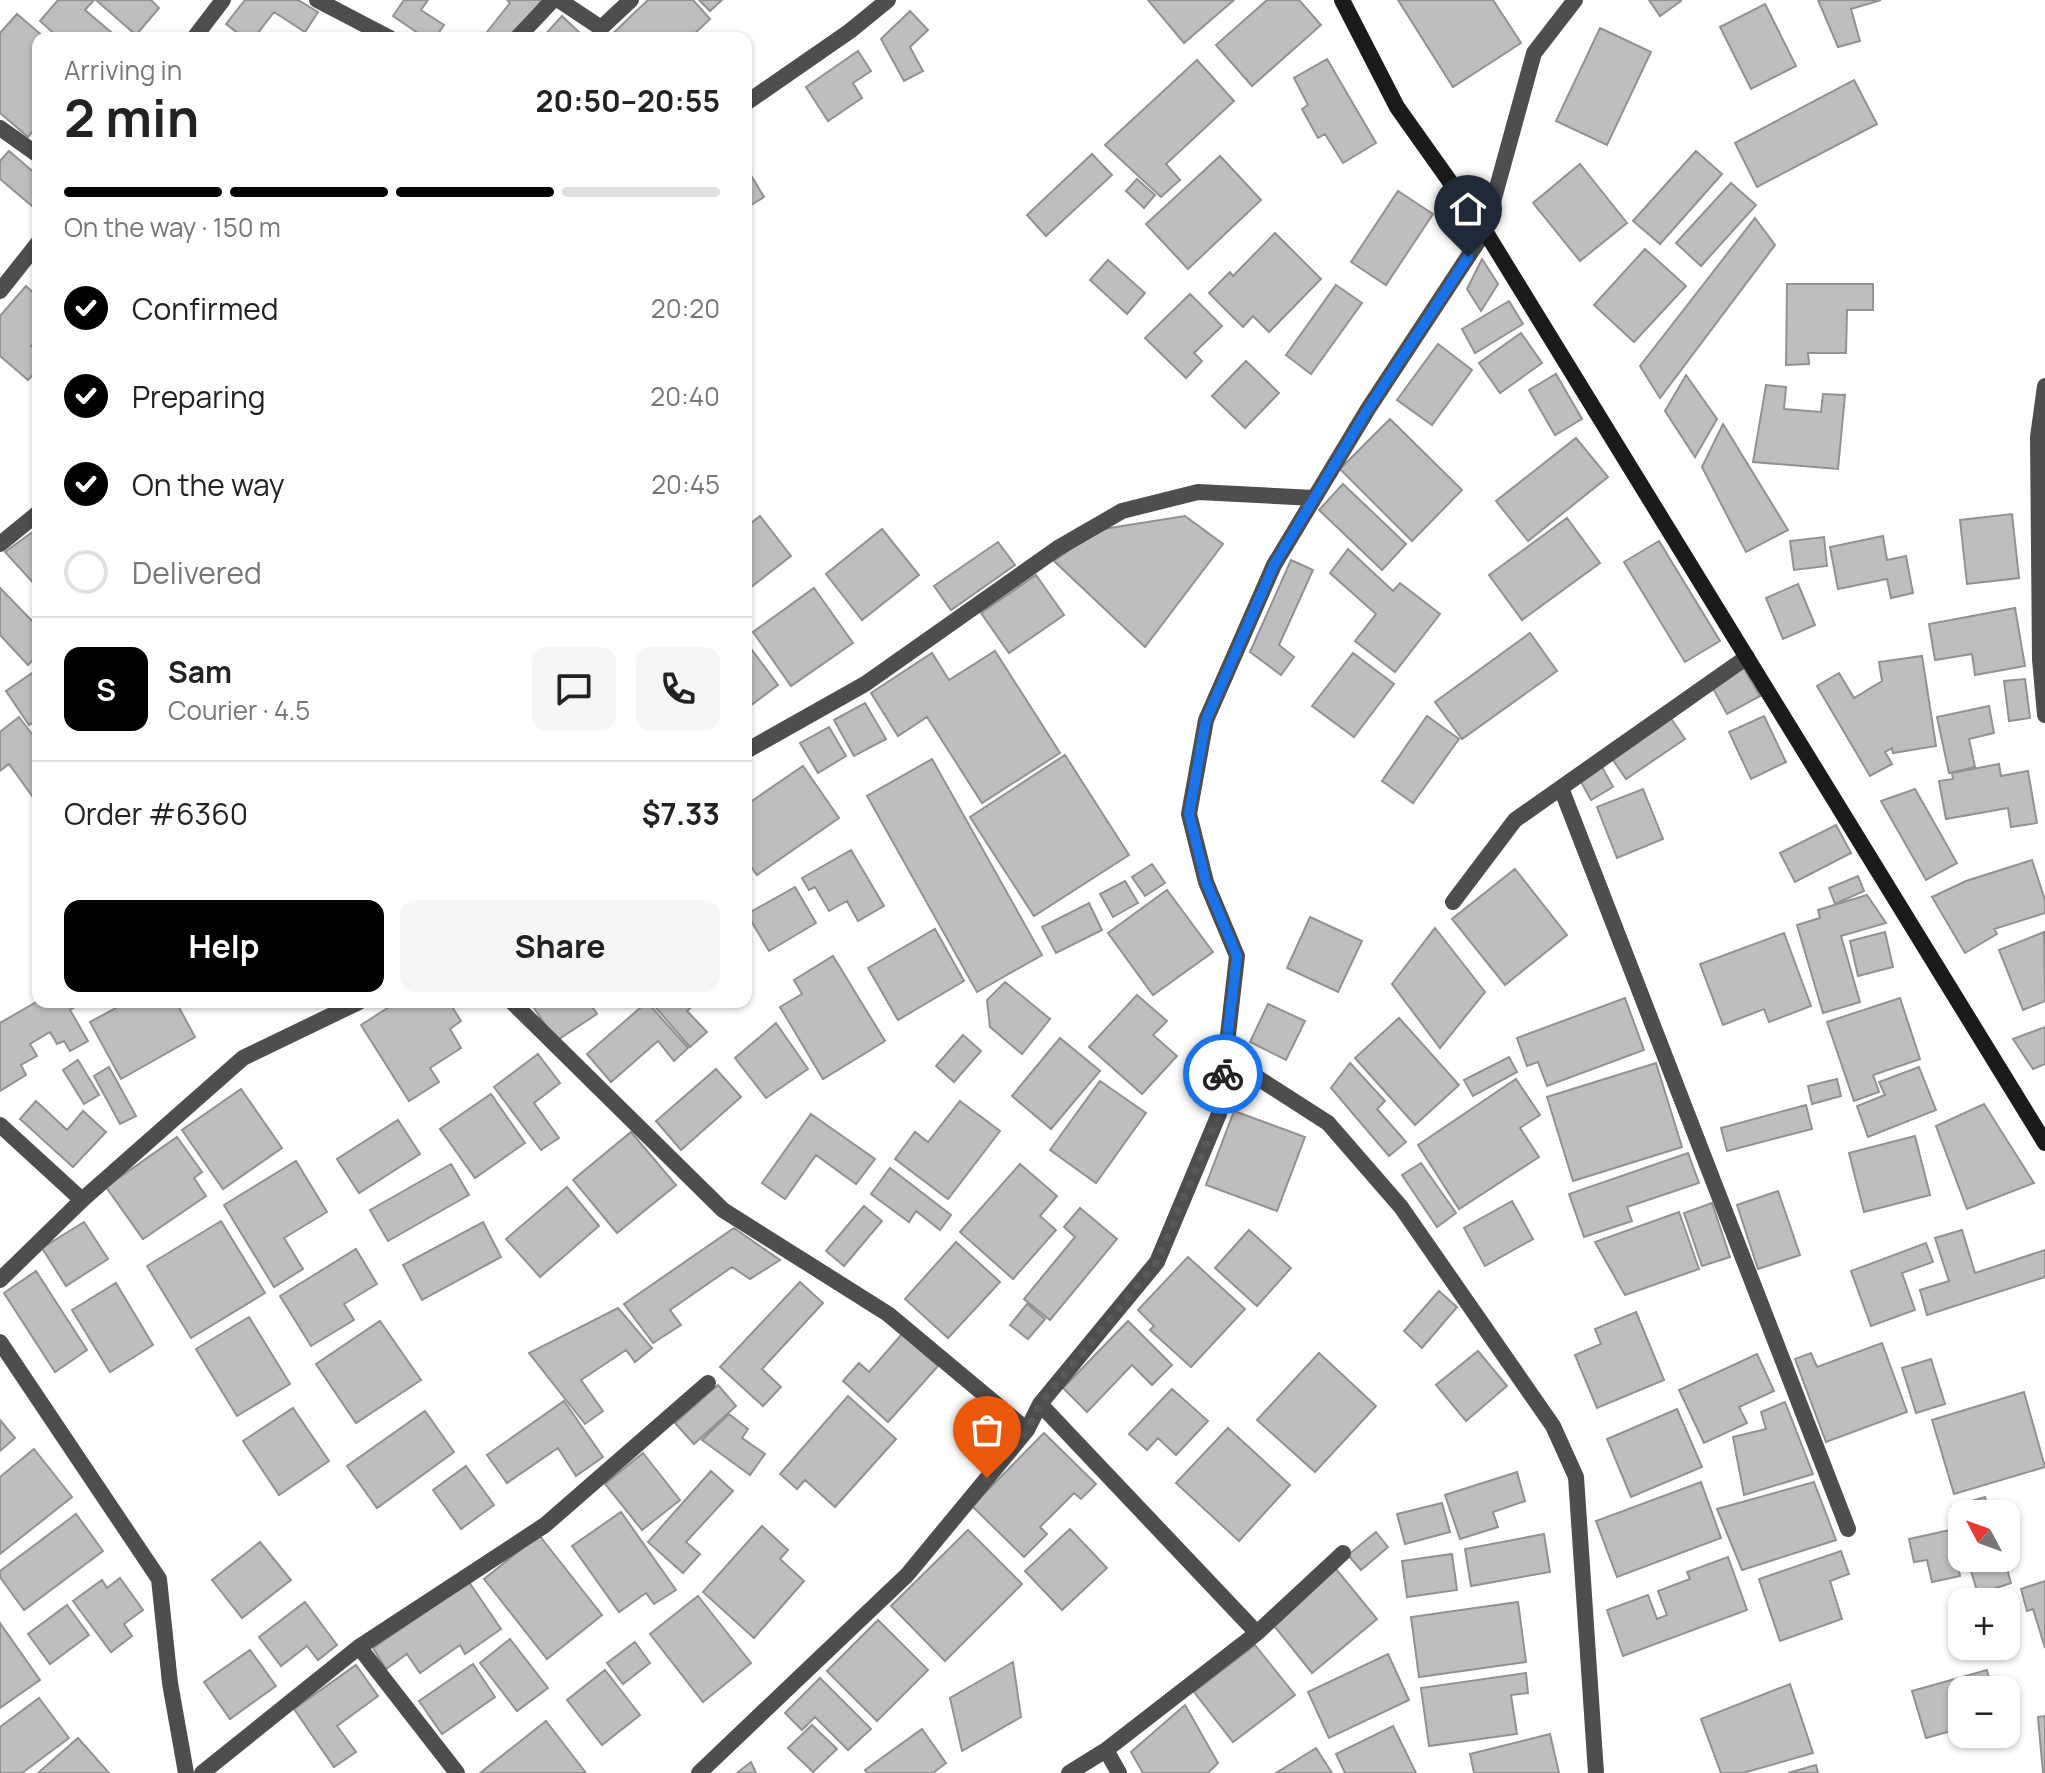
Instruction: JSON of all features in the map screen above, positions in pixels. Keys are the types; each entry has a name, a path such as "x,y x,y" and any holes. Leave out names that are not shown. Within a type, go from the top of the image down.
{"street":[{"path":"199,32 223,0"},
{"path":"317,0 378,32"},
{"path":"523,32 556,0 601,28 631,0"},
{"path":"752,99 850,31 888,0"},
{"path":"1342,0 1397,107 1485,231 2045,1143"},
{"path":"699,1773 907,1575 1027,1430 1040,1404 1157,1262 1219,1114 1237,956 1206,882 1189,814 1206,720 1274,565 1368,409 1485,231 1534,53 1575,0"},
{"path":"0,128 32,151"},
{"path":"0,291 32,251"},
{"path":"2045,386 2038,437 2040,659 2045,715"},
{"path":"752,748 865,684 1058,548 1122,511 1198,492 1314,498"},
{"path":"0,544 32,518"},
{"path":"1453,902 1515,820 1747,657"},
{"path":"1561,788 1848,1529"},
{"path":"0,1280 82,1200 243,1058 347,1008"},
{"path":"518,1008 723,1210 888,1314 1027,1430"},
{"path":"1225,1057 1328,1123 1401,1207 1553,1426 1576,1477 1596,1773"},
{"path":"0,1125 82,1200"},
{"path":"0,1342 159,1579 170,1683 186,1773"},
{"path":"202,1773 359,1647 545,1525 708,1383"},
{"path":"1040,1404 1257,1633"},
{"path":"1069,1773 1106,1750 1257,1633 1343,1553"},
{"path":"359,1647 457,1773"},
{"path":"1106,1750 1119,1773"}],"building":[{"path":"58,0 94,0 85,10 111,32 52,32 40,21"},
{"path":"96,0 151,0 159,8 139,32 133,32"},
{"path":"245,0 298,0 318,12 305,32 274,12 259,32 236,32 226,24"},
{"path":"404,0 428,0 421,10 444,25 439,32 416,32 393,16"},
{"path":"507,0 542,0 517,32 487,32 510,3"},
{"path":"648,0 693,0 710,19 696,32 614,32"},
{"path":"699,0 722,0 710,11"},
{"path":"1148,0 1234,0 1184,43"},
{"path":"1267,0 1299,0 1321,25 1252,86 1216,45"},
{"path":"1398,0 1493,0 1521,43 1453,87"},
{"path":"1649,0 1681,0 1681,1 1660,16"},
{"path":"1818,0 1881,0 1851,9 1860,41 1838,47"},
{"path":"1765,4 1796,66 1751,89 1720,27"},
{"path":"910,11 928,30 910,47 923,71 904,81 881,39"},
{"path":"17,14 38,32 32,32 32,132 28,137 0,113 0,33"},
{"path":"562,16 579,32 547,32"},
{"path":"1600,28 1651,52 1607,145 1556,121"},
{"path":"858,51 871,71 853,83 862,98 828,121 806,87"},
{"path":"1327,59 1376,143 1343,163 1325,134 1318,138 1302,109 1308,105 1294,78"},
{"path":"1197,60 1234,101 1166,164 1180,180 1161,197 1105,145"},
{"path":"1854,80 1877,124 1757,187 1735,143"},
{"path":"9,151 32,171 32,206 0,179 0,161"},
{"path":"1696,151 1722,174 1660,244 1633,221"},
{"path":"1092,154 1112,175 1046,236 1027,215"},
{"path":"1220,156 1261,200 1188,269 1146,224"},
{"path":"1580,164 1627,223 1580,261 1533,203"},
{"path":"752,177 764,197 752,204"},
{"path":"1137,179 1155,195 1144,208 1126,191"},
{"path":"1731,183 1756,205 1701,266 1676,243"},
{"path":"1398,191 1433,214 1386,285 1351,262"},
{"path":"1755,218 1775,245 1660,398 1640,366"},
{"path":"1275,233 1321,279 1269,332 1253,316 1243,327 1209,293 1230,272 1233,276"},
{"path":"1645,249 1686,286 1634,342 1594,305"},
{"path":"1482,259 1498,284 1481,311 1467,289"},
{"path":"1108,260 1145,293 1127,314 1090,280"},
{"path":"1787,284 1873,284 1873,310 1847,310 1846,353 1808,353 1809,364 1786,365"},
{"path":"1336,285 1362,303 1311,374 1286,355"},
{"path":"26,286 32,292 32,376 28,380 0,356 0,316"},
{"path":"1190,294 1222,326 1194,353 1202,361 1186,378 1145,338"},
{"path":"1509,301 1523,324 1475,353 1462,329"},
{"path":"1521,333 1542,363 1500,393 1479,363"},
{"path":"1438,344 1472,370 1432,425 1397,400"},
{"path":"1246,361 1279,393 1245,428 1212,396"},
{"path":"1556,374 1582,419 1555,435 1529,390"},
{"path":"1686,375 1717,419 1695,457 1665,411"},
{"path":"1766,385 1786,387 1784,409 1821,412 1823,394 1845,395 1838,469 1753,462"},
{"path":"1390,419 1462,490 1412,541 1340,469"},
{"path":"1723,424 1788,530 1746,552 1702,467"},
{"path":"1576,438 1608,477 1528,541 1496,501"},
{"path":"1343,484 1406,544 1382,570 1319,510"},
{"path":"2012,514 2019,578 1967,584 1960,520"},
{"path":"760,516 791,556 752,586 752,522"},
{"path":"1185,516 1223,544 1145,647 1054,561 1097,530"},
{"path":"1567,518 1600,563 1522,620 1489,575"},
{"path":"882,529 919,575 862,620 826,574"},
{"path":"32,532 32,581 5,552"},
{"path":"1883,536 1887,560 1906,556 1913,593 1891,598 1887,579 1838,589 1830,547"},
{"path":"1824,537 1827,566 1794,570 1790,541"},
{"path":"1659,541 1720,641 1685,662 1624,562"},
{"path":"998,542 1015,565 951,610 934,586"},
{"path":"1348,549 1393,591 1400,583 1440,614 1395,672 1355,641 1376,614 1330,573"},
{"path":"1291,560 1313,570 1279,645 1294,657 1281,675 1250,652"},
{"path":"1036,575 1064,615 1009,653 981,613"},
{"path":"1798,584 1815,625 1783,639 1766,598"},
{"path":"0,588 32,621 32,661 28,665 0,635"},
{"path":"814,588 853,643 791,686 753,632"},
{"path":"2015,608 2025,666 1975,675 1972,654 1935,660 1929,624"},
{"path":"1530,633 1557,671 1462,739 1435,702"},
{"path":"752,650 778,685 752,704"},
{"path":"995,651 1060,753 982,803 927,717 898,736 871,693 932,653 949,680"},
{"path":"1353,653 1394,684 1354,737 1312,706"},
{"path":"1922,656 1936,746 1893,753 1892,748 1885,752 1892,764 1870,776 1817,686 1839,673 1854,698 1882,681 1879,662"},
{"path":"1743,667 1760,696 1727,714 1711,685"},
{"path":"32,673 32,723 29,725 6,691"},
{"path":"2025,679 2030,718 2009,721 2004,681"},
{"path":"865,703 886,739 854,756 834,720"},
{"path":"1989,706 1994,733 1969,739 1975,767 1949,773 1937,717"},
{"path":"1427,716 1459,739 1413,803 1382,781"},
{"path":"1764,716 1786,762 1751,779 1729,732"},
{"path":"19,717 32,734 32,796 9,764 0,771 0,732"},
{"path":"1670,717 1685,739 1626,779 1611,757"},
{"path":"829,727 846,756 818,773 800,743"},
{"path":"1065,755 1129,855 1034,916 970,817"},
{"path":"932,759 1042,955 977,992 867,796"},
{"path":"1999,764 2001,776 2028,771 2037,823 2011,827 2008,808 1946,819 1939,781 1953,779 1952,773"},
{"path":"1601,765 1613,787 1591,800 1579,778"},
{"path":"803,766 839,818 757,875 752,868 752,801"},
{"path":"1643,789 1663,839 1617,858 1597,807"},
{"path":"1915,789 1957,863 1926,880 1881,801"},
{"path":"1836,825 1851,853 1795,882 1780,853"},
{"path":"851,850 884,906 858,921 847,901 829,911 815,887 809,890 802,878"},
{"path":"2032,860 2045,900 2045,913 1994,929 1997,934 1965,953 1932,897 1966,881"},
{"path":"1152,864 1165,883 1145,896 1132,877"},
{"path":"1515,869 1567,935 1505,985 1452,919"},
{"path":"1858,876 1864,891 1835,904 1829,888"},
{"path":"1125,881 1138,903 1113,917 1100,894"},
{"path":"795,887 816,923 769,951 752,922 752,911"},
{"path":"1167,890 1213,952 1153,995 1108,933"},
{"path":"1867,895 1886,923 1841,936 1860,1002 1823,1013 1797,925 1820,918 1818,910"},
{"path":"1089,903 1102,930 1056,953 1042,927"},
{"path":"1310,917 1362,941 1338,992 1287,968"},
{"path":"1435,928 1485,992 1440,1048 1392,984"},
{"path":"935,929 964,981 898,1020 868,968"},
{"path":"1885,932 1893,967 1858,976 1850,941"},
{"path":"2044,932 2045,1001 2023,1010 1999,950"},
{"path":"1784,933 1811,1006 1769,1022 1764,1009 1723,1025 1700,964"},
{"path":"833,956 885,1041 823,1079 780,1007 802,994 794,980"},
{"path":"1005,982 1050,1019 1022,1054 990,1027 987,1000"},
{"path":"1137,995 1167,1021 1153,1035 1177,1056 1142,1094 1089,1047"},
{"path":"1625,998 1644,1050 1547,1086 1538,1062 1527,1066 1517,1038"},
{"path":"1900,998 1920,1059 1873,1075 1879,1092 1854,1101 1827,1022"},
{"path":"32,1004 32,1008 74,1008 70,1010 88,1041 70,1051 64,1041 57,1044 50,1032 30,1044 37,1056 21,1065 26,1075 0,1091 0,1023"},
{"path":"1268,1004 1305,1021 1286,1060 1250,1042"},
{"path":"116,1008 179,1008 195,1037 121,1079 90,1022"},
{"path":"388,1008 453,1008 461,1021 450,1029 461,1048 430,1068 439,1082 409,1101 361,1025"},
{"path":"534,1008 593,1008 597,1014 556,1041"},
{"path":"640,1008 652,1008 688,1048 674,1061 658,1041 611,1082 587,1054"},
{"path":"656,1008 690,1008 687,1011 707,1032 690,1047"},
{"path":"1399,1018 1459,1085 1415,1125 1355,1058"},
{"path":"776,1023 808,1069 766,1098 735,1058"},
{"path":"2045,1027 2045,1064 2033,1069 2013,1039"},
{"path":"963,1035 981,1051 954,1082 936,1066"},
{"path":"1060,1038 1100,1071 1051,1129 1012,1096"},
{"path":"538,1054 560,1083 534,1103 559,1138 541,1150 494,1087"},
{"path":"1509,1057 1517,1072 1473,1096 1464,1080"},
{"path":"78,1060 99,1095 84,1104 63,1070"},
{"path":"1350,1063 1385,1101 1377,1109 1406,1142 1389,1156 1331,1088"},
{"path":"1656,1063 1682,1147 1573,1181 1547,1097"},
{"path":"109,1067 136,1116 120,1124 94,1076"},
{"path":"1919,1067 1936,1110 1868,1137 1857,1106 1885,1095 1879,1082"},
{"path":"716,1069 741,1097 681,1150 656,1121"},
{"path":"1516,1079 1540,1115 1520,1128 1539,1157 1459,1209 1418,1145"},
{"path":"1837,1079 1841,1096 1812,1104 1808,1086"},
{"path":"1100,1081 1146,1113 1096,1183 1050,1150"},
{"path":"241,1089 282,1148 223,1189 182,1130"},
{"path":"491,1094 525,1143 475,1178 440,1129"},
{"path":"36,1101 67,1130 83,1111 106,1132 73,1167 20,1119"},
{"path":"960,1101 1000,1131 948,1199 895,1159 915,1132 928,1142"},
{"path":"1984,1104 2034,1183 1967,1209 1936,1126"},
{"path":"1806,1105 1812,1129 1727,1151 1721,1128"},
{"path":"1234,1111 1305,1137 1277,1211 1206,1185"},
{"path":"811,1114 875,1159 856,1184 816,1155 785,1199 762,1183"},
{"path":"398,1120 420,1154 359,1193 337,1159"},
{"path":"631,1132 676,1185 617,1233 573,1180"},
{"path":"1915,1136 1930,1195 1864,1212 1849,1153"},
{"path":"177,1137 202,1172 194,1178 206,1196 143,1239 106,1187"},
{"path":"1688,1153 1699,1183 1627,1207 1632,1221 1584,1237 1569,1194"},
{"path":"296,1161 327,1212 284,1238 303,1269 274,1287 224,1205"},
{"path":"1421,1163 1456,1213 1437,1227 1402,1175"},
{"path":"451,1164 469,1195 388,1241 370,1210"},
{"path":"1020,1164 1057,1196 1040,1216 1056,1230 1013,1279 960,1232"},
{"path":"890,1168 951,1215 940,1230 916,1211 909,1222 871,1194"},
{"path":"567,1187 599,1226 540,1277 506,1239"},
{"path":"1778,1191 1800,1255 1758,1269 1737,1205"},
{"path":"1512,1201 1533,1239 1485,1266 1464,1228"},
{"path":"1712,1203 1730,1257 1702,1266 1684,1213"},
{"path":"864,1206 882,1221 844,1266 826,1251"},
{"path":"1080,1208 1117,1239 1050,1320 1024,1299 1075,1237 1064,1227"},
{"path":"1679,1212 1699,1269 1625,1295 1595,1242"},
{"path":"221,1221 265,1293 191,1338 147,1266"},
{"path":"84,1222 108,1259 66,1286 42,1248"},
{"path":"483,1222 501,1257 422,1300 403,1265"},
{"path":"734,1228 780,1260 750,1279 732,1267 670,1310 681,1325 653,1343 624,1304"},
{"path":"1249,1230 1291,1268 1257,1306 1215,1268"},
{"path":"1962,1230 1975,1273 2045,1250 2045,1277 1927,1315 1920,1290 1949,1281 1935,1238"},
{"path":"956,1242 1000,1282 948,1338 905,1299"},
{"path":"1926,1243 1933,1262 1902,1273 1915,1310 1871,1326 1851,1271"},
{"path":"356,1249 377,1284 344,1304 354,1320 311,1346 280,1296"},
{"path":"1188,1257 1245,1309 1191,1367 1150,1330 1154,1326 1138,1310"},
{"path":"36,1271 87,1350 55,1372 4,1293"},
{"path":"800,1282 823,1303 762,1369 781,1387 763,1406 720,1367"},
{"path":"116,1283 153,1345 110,1372 72,1310"},
{"path":"1439,1291 1457,1307 1422,1348 1404,1331"},
{"path":"1027,1304 1045,1319 1028,1339 1010,1325"},
{"path":"618,1308 652,1348 635,1362 626,1350 581,1380 603,1411 585,1424 529,1353"},
{"path":"1636,1312 1664,1380 1597,1408 1575,1355 1601,1344 1595,1329"},
{"path":"249,1317 290,1384 237,1416 196,1349"},
{"path":"380,1321 421,1380 356,1423 316,1364"},
{"path":"1128,1321 1172,1365 1152,1385 1132,1365 1087,1412 1063,1388"},
{"path":"902,1334 938,1366 888,1422 843,1381 859,1363 869,1372"},
{"path":"1882,1343 1907,1412 1826,1442 1795,1359 1811,1353 1817,1367"},
{"path":"1478,1351 1507,1386 1466,1421 1436,1385"},
{"path":"1319,1353 1376,1406 1315,1472 1257,1420"},
{"path":"1757,1354 1774,1391 1739,1407 1747,1423 1704,1443 1679,1390"},
{"path":"1931,1359 1945,1404 1916,1413 1902,1368"},
{"path":"718,1385 736,1406 694,1444 675,1423"},
{"path":"1172,1389 1208,1421 1176,1455 1158,1438 1147,1450 1129,1434"},
{"path":"2024,1392 2045,1467 1954,1494 1932,1420"},
{"path":"848,1396 896,1439 835,1507 805,1480 797,1489 780,1474"},
{"path":"564,1401 603,1457 576,1476 558,1448 507,1483 487,1455"},
{"path":"1785,1402 1813,1474 1744,1495 1733,1437 1766,1429 1761,1412"},
{"path":"293,1408 329,1461 279,1495 243,1441"},
{"path":"1677,1409 1702,1467 1631,1497 1607,1439"},
{"path":"425,1411 454,1452 377,1508 347,1466"},
{"path":"729,1414 748,1429 742,1438 765,1454 750,1475 702,1440"},
{"path":"0,1420 15,1438 0,1451"},
{"path":"1228,1428 1290,1485 1239,1541 1176,1483"},
{"path":"1044,1433 1096,1484 1081,1499 1074,1493 1040,1527 1047,1534 1024,1557 972,1506"},
{"path":"34,1449 72,1497 0,1554 0,1477"},
{"path":"643,1453 680,1500 642,1530 605,1484"},
{"path":"466,1466 494,1505 461,1529 433,1490"},
{"path":"711,1471 733,1491 686,1542 700,1554 683,1573 648,1542"},
{"path":"1517,1472 1525,1501 1493,1512 1498,1527 1460,1539 1445,1495"},
{"path":"1701,1482 1721,1538 1617,1577 1596,1521"},
{"path":"1814,1482 1836,1540 1742,1570 1717,1509"},
{"path":"1442,1503 1450,1532 1405,1544 1397,1514"},
{"path":"621,1512 676,1590 654,1604 646,1593 619,1612 572,1546"},
{"path":"76,1514 103,1551 24,1610 0,1577 0,1571"},
{"path":"762,1526 788,1550 780,1559 804,1581 754,1638 703,1592"},
{"path":"1070,1529 1107,1568 1062,1610 1025,1571"},
{"path":"968,1530 1022,1584 945,1661 891,1606"},
{"path":"1948,1530 1948,1572 1959,1572 1960,1576 1932,1582 1927,1560 1914,1562 1909,1539"},
{"path":"1376,1532 1388,1547 1361,1570 1348,1555"},
{"path":"1544,1534 1550,1572 1471,1586 1465,1549"},
{"path":"539,1535 602,1615 547,1659 484,1579"},
{"path":"260,1542 291,1580 242,1618 212,1580"},
{"path":"1841,1551 1849,1574 1830,1581 1842,1619 1780,1641 1759,1579"},
{"path":"1452,1554 1457,1590 1407,1597 1402,1561"},
{"path":"1728,1557 1747,1610 1623,1656 1607,1610 1648,1595 1657,1619 1667,1615 1658,1591 1690,1579 1687,1572"},
{"path":"1336,1569 1377,1619 1312,1673 1271,1622"},
{"path":"1971,1572 2008,1572 2011,1583 1996,1588 1976,1588"},
{"path":"120,1578 143,1610 124,1624 132,1636 111,1652 73,1601 102,1580 107,1588"},
{"path":"2045,1581 2045,1648 2033,1609 2027,1611 2021,1589"},
{"path":"469,1582 501,1629 465,1654 460,1645 420,1673 407,1654 386,1669 373,1648"},
{"path":"698,1596 751,1663 703,1702 650,1634"},
{"path":"305,1602 337,1645 318,1660 307,1646 281,1666 259,1637"},
{"path":"1518,1602 1526,1662 1419,1677 1411,1617"},
{"path":"67,1605 89,1635 50,1664 28,1634"},
{"path":"878,1620 928,1670 877,1721 827,1671"},
{"path":"0,1623 40,1680 0,1708"},
{"path":"510,1639 548,1688 517,1711 480,1663"},
{"path":"635,1642 650,1663 623,1684 607,1663"},
{"path":"1255,1645 1295,1695 1233,1742 1194,1692"},
{"path":"250,1650 276,1686 230,1719 204,1682"},
{"path":"1388,1654 1409,1700 1329,1738 1308,1692"},
{"path":"1013,1662 1021,1717 962,1751 950,1698"},
{"path":"473,1664 495,1697 442,1734 419,1701"},
{"path":"356,1665 378,1696 337,1726 356,1752 334,1767 294,1709"},
{"path":"605,1670 640,1715 602,1745 567,1700"},
{"path":"1987,1670 1988,1676 1966,1676"},
{"path":"1526,1673 1528,1693 1511,1695 1517,1734 1429,1746 1421,1688"},
{"path":"820,1678 871,1729 848,1750 815,1717 802,1730 785,1713"},
{"path":"1948,1681 1948,1732 1926,1738 1912,1691"},
{"path":"1790,1684 1813,1753 1743,1773 1721,1773 1701,1719"},
{"path":"39,1698 69,1738 22,1773 0,1773 0,1727"},
{"path":"1185,1705 1218,1763 1208,1773 1143,1773 1131,1752"},
{"path":"2045,1716 2045,1773 2043,1773 2038,1717"},
{"path":"546,1721 586,1773 480,1773"},
{"path":"812,1725 837,1749 813,1772 788,1748"},
{"path":"1393,1726 1416,1773 1345,1773 1336,1754"},
{"path":"922,1729 946,1763 933,1773 867,1773 865,1770"},
{"path":"1550,1734 1559,1773 1474,1773 1470,1754"},
{"path":"78,1738 109,1773 38,1773"},
{"path":"1316,1748 1332,1773 1276,1773"},
{"path":"751,1762 756,1773 737,1773"},
{"path":"1816,1765 1818,1773 1788,1773"}],"way so far":[{"path":"987,1478 1027,1430 1040,1404 1157,1262 1219,1114 1223,1074"}],"route":[{"path":"1223,1074 1237,956 1206,882 1189,814 1206,720 1274,565 1368,409 1468,257"}]}
